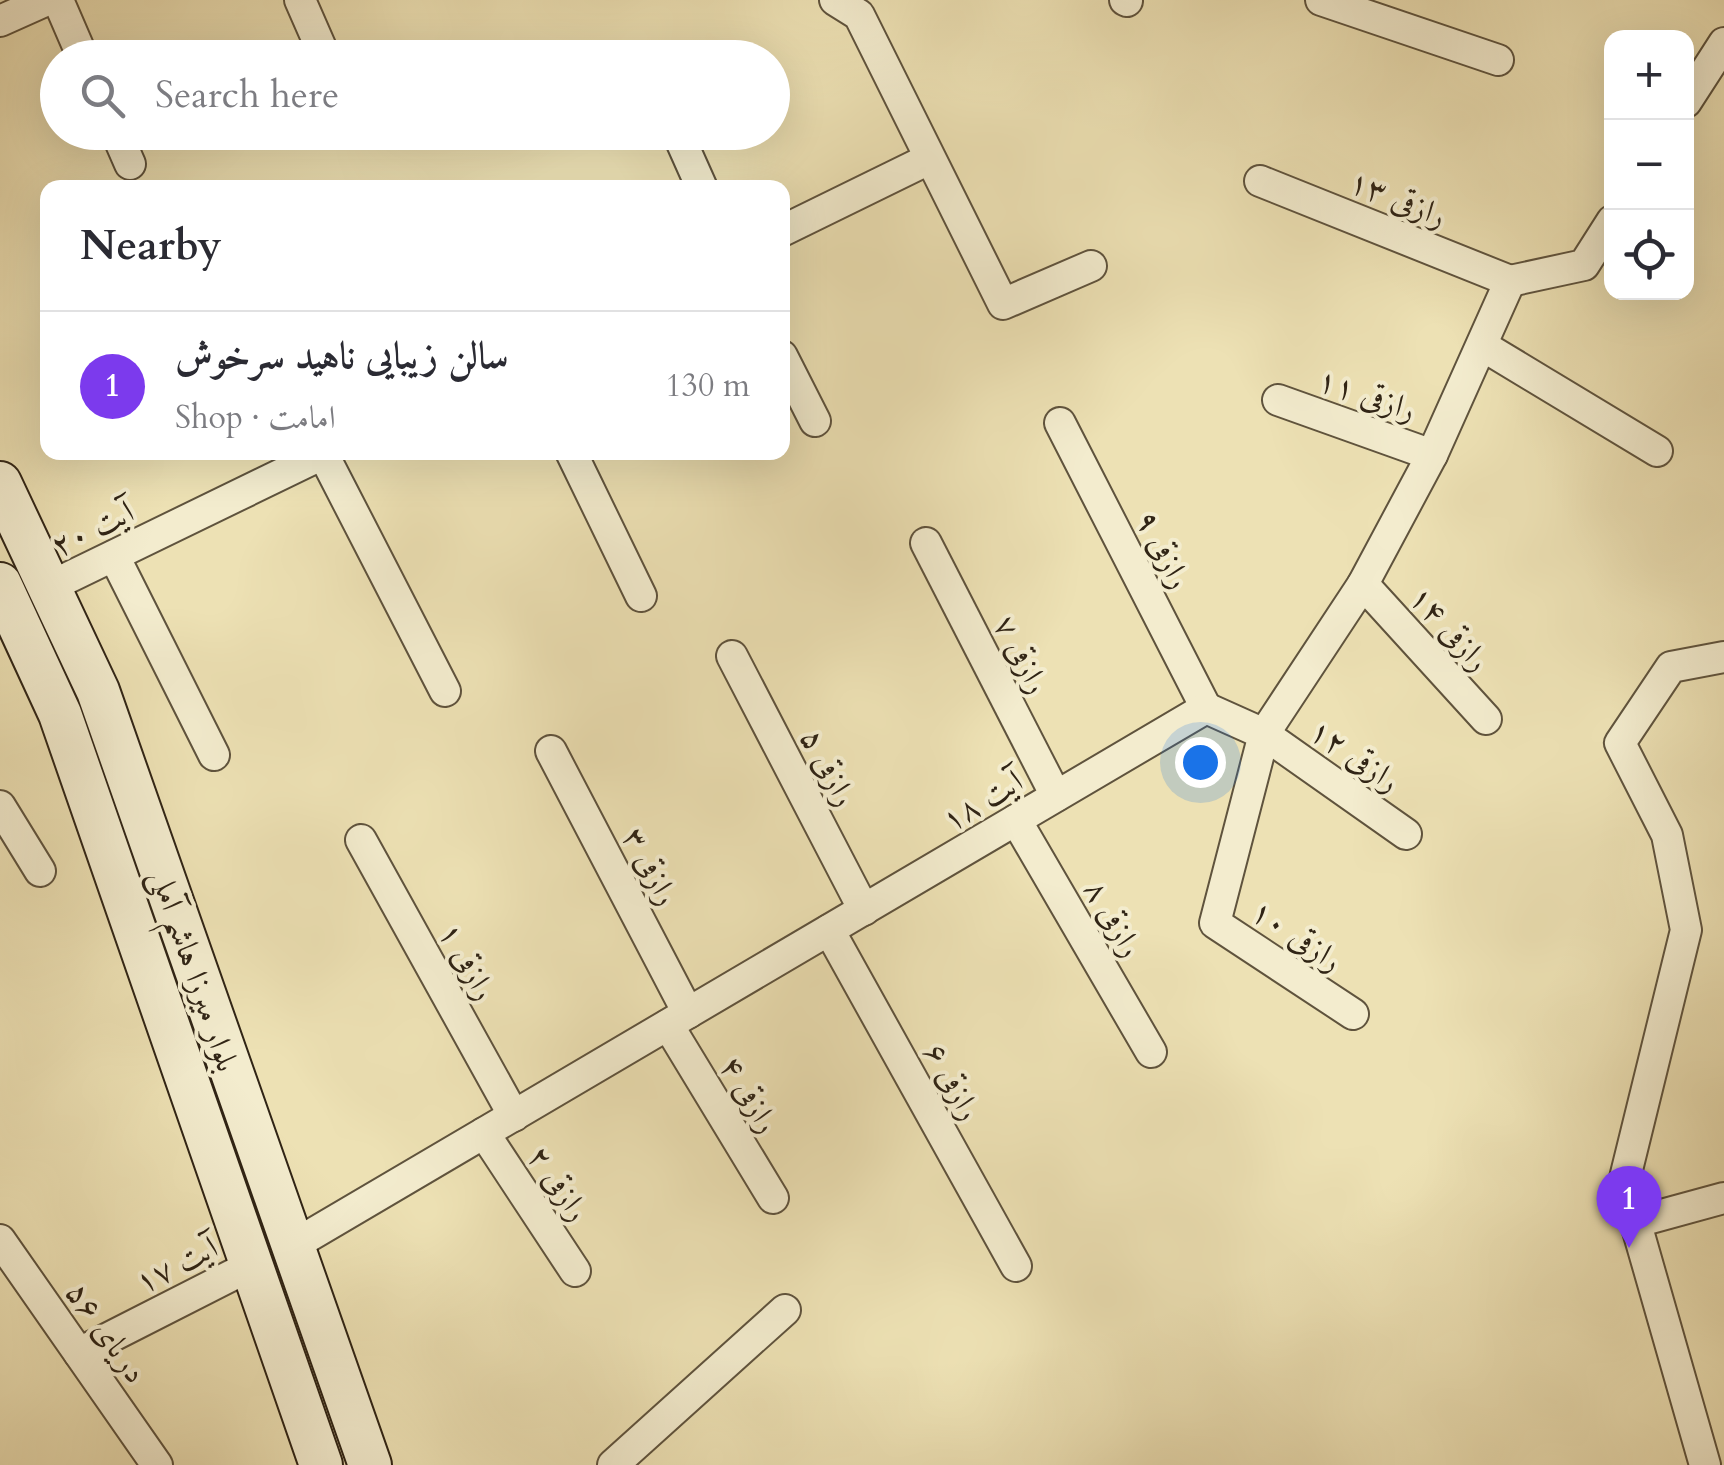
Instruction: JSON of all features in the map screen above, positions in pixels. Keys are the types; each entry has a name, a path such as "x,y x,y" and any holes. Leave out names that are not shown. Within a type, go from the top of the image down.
{"main road":[{"name":"بلوار میرزا هاشم آملی","path":"0,483 98,692 370,1465"},
{"name":"بلوار میرزا هاشم آملی","path":"3,600 60,714 321,1465"}],"street":[{"path":"0,21 47,0"},
{"path":"58,0 76,40"},
{"path":"300,0 318,40"},
{"path":"835,0 859,15 1003,304 1091,266"},
{"path":"1320,0 1498,60"},
{"path":"1694,90 1724,43"},
{"path":"124,150 130,164"},
{"path":"685,150 698,180"},
{"path":"790,227 929,159"},
{"name":"رازقی ۱۳","path":"1260,181 1510,281"},
{"path":"1206,708 1264,734 1362,584 1432,454 1510,281 1584,264 1604,233"},
{"path":"1483,346 1657,451"},
{"path":"790,372 815,421"},
{"name":"رازقی ۱۱","path":"1278,400 1432,454"},
{"name":"رازقی ۹","path":"1060,423 1206,708"},
{"name":"آیت ۲۰","path":"49,587 310,460"},
{"path":"328,460 444,691"},
{"path":"574,460 641,596"},
{"name":"رازقی ۷","path":"926,543 1056,796"},
{"path":"114,556 214,755"},
{"name":"رازقی ۱۴","path":"1362,584 1486,719"},
{"name":"رازقی ۵","path":"732,656 864,910"},
{"path":"1705,1465 1624,1182 1686,930 1667,836 1620,744 1671,666 1724,657"},
{"name":"آیت ۱۸","path":"292,1246 1206,708"},
{"name":"رازقی ۱۲","path":"1264,734 1406,834"},
{"name":"رازقی ۱۰","path":"1264,734 1215,923 1353,1014"},
{"name":"رازقی ۳","path":"551,752 678,1019"},
{"path":"0,806 40,871"},
{"name":"رازقی ۸","path":"1016,820 1151,1052"},
{"name":"رازقی ۱","path":"360,840 514,1116"},
{"name":"رازقی ۶","path":"829,930 1016,1266"},
{"name":"رازقی ۴","path":"678,1019 772,1198"},
{"name":"رازقی ۲","path":"484,1133 575,1271"},
{"path":"1636,1222 1724,1198"},
{"name":"دریای ۵۶","path":"0,1240 157,1465"},
{"name":"آیت ۱۷","path":"78,1352 252,1265"},
{"path":"613,1465 785,1310"}],"place":[{"name":"سالن زیبایی ناهید سرخوش","path":"1629,1248"}]}
